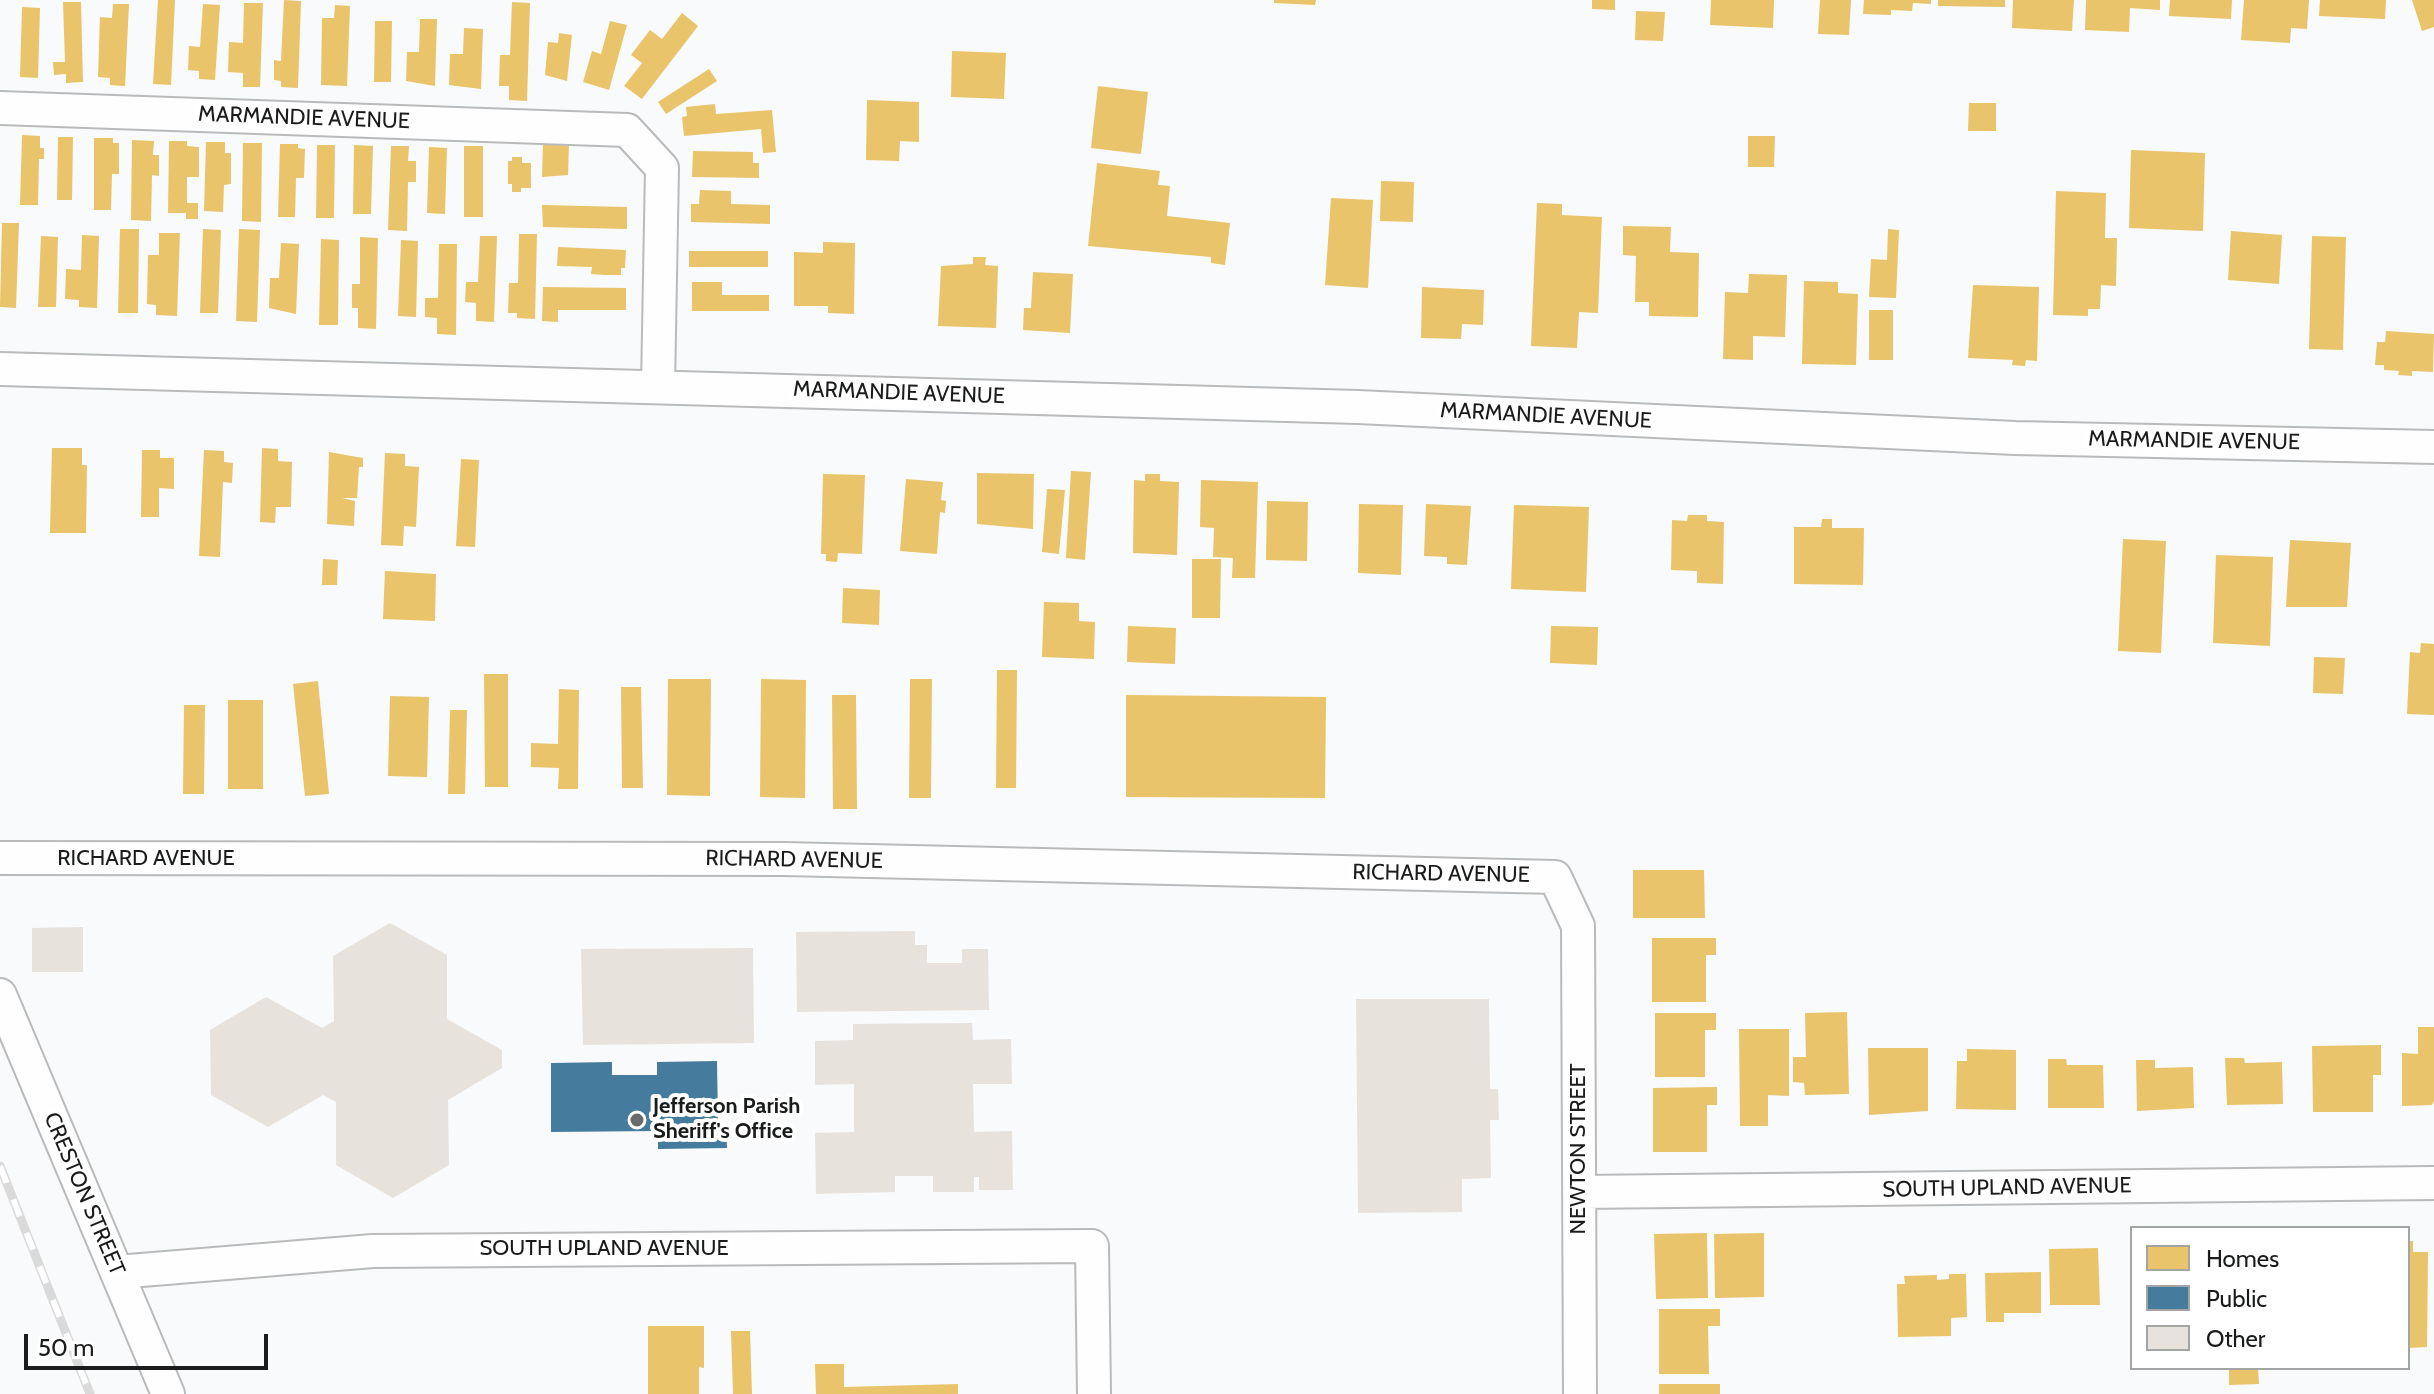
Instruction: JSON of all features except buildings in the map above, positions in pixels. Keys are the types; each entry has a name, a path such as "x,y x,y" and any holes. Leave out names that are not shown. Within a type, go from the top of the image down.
{"street":[{"name":"MARMANDIE AVENUE","path":"0,108 627,130 662,168 658,386"},
{"name":"MARMANDIE AVENUE","path":"0,369 1358,407 2015,438 2434,447"},
{"name":"RICHARD AVENUE","path":"0,858 784,859 1555,877 1569,906"},
{"name":"NEWTON STREET","path":"1569,906 1578,926 1580,1394"},
{"name":"CRESTON STREET","path":"0,995 168,1394"},
{"name":"SOUTH UPLAND AVENUE","path":"1579,1192 2434,1183"},
{"name":"SOUTH UPLAND AVENUE","path":"117,1272 373,1251 1092,1246 1094,1394"}],"railway":[{"path":"0,1166 90,1394"}],"place":[{"name":"Jefferson Parish Sheriff's Office","path":"637,1120"}]}
